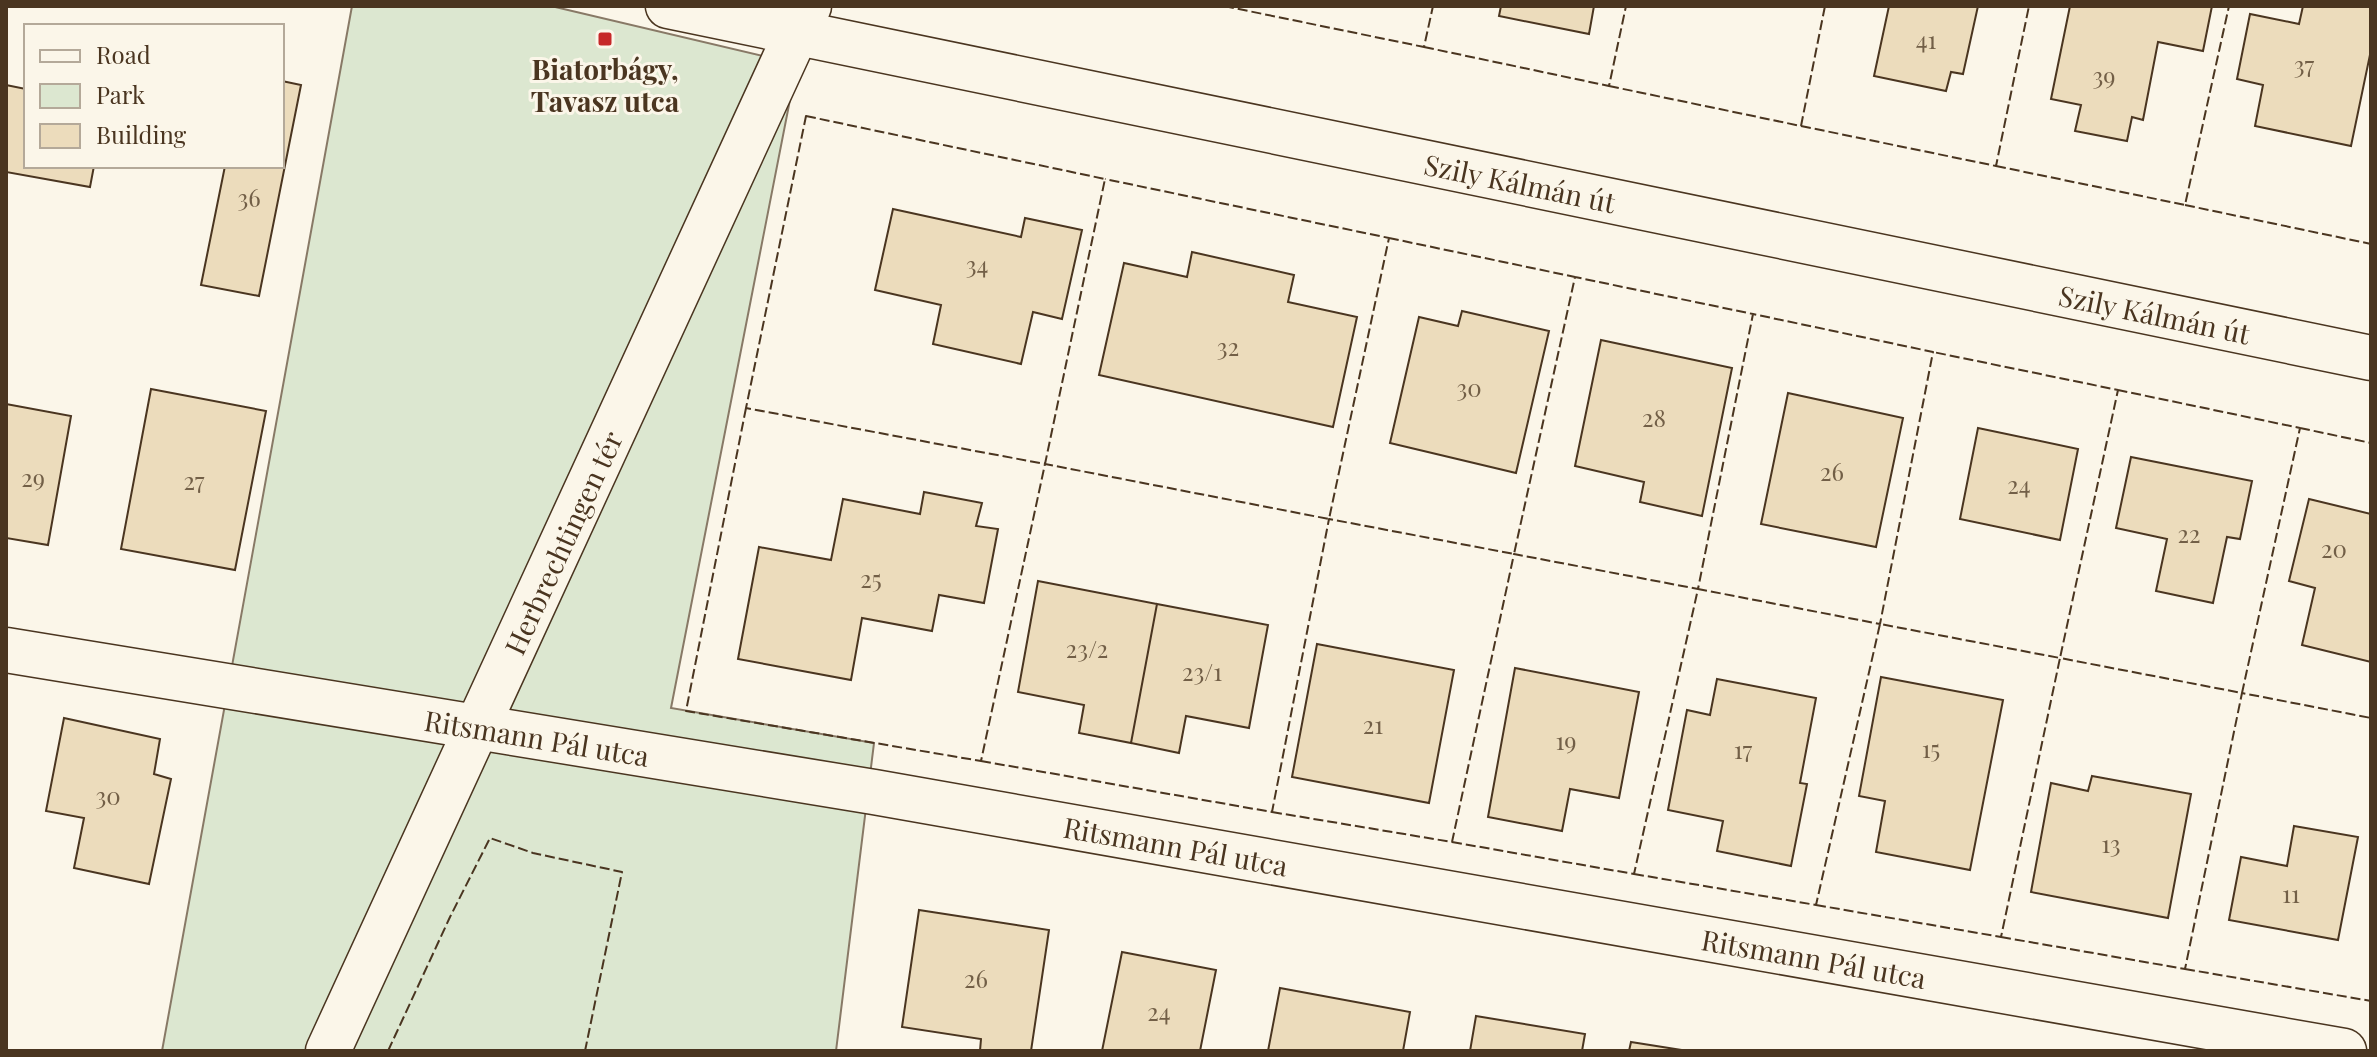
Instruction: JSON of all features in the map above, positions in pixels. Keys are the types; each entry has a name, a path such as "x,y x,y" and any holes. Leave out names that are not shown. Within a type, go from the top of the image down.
{"street":[{"name":"Szily Kálmán út","path":"668,6 803,19 2371,358"},
{"name":"Herbrechtingen tér","path":"328,1051 803,19"},
{"name":"Ritsmann Pál utca","path":"6,650 906,797 2344,1051"}],"green space":[{"path":"352,6 551,6 797,64 671,708 874,743 836,1051 162,1051"}],"building":[{"path":"1501,6 1594,6 1589,34 1499,16"},
{"path":"1889,6 1978,6 1963,74 1951,72 1946,91 1874,76"},
{"path":"2070,6 2212,6 2203,51 2158,42 2143,120 2132,117 2127,141 2075,131 2081,105 2051,99"},
{"path":"2303,6 2371,6 2371,50 2351,146 2255,126 2263,85 2237,79 2250,14 2299,24"},
{"path":"284,81 301,85 259,296 201,285 225,168 284,168"},
{"path":"6,85 24,89 24,168 94,168 90,187 6,172"},
{"path":"893,209 1021,237 1025,218 1082,230 1062,319 1033,312 1021,364 933,344 941,305 875,290"},
{"path":"1192,252 1294,275 1288,302 1357,317 1333,427 1099,375 1124,263 1187,277"},
{"path":"1462,311 1549,331 1516,473 1390,443 1419,317 1458,326"},
{"path":"1601,340 1732,368 1702,516 1640,502 1644,482 1575,466"},
{"path":"151,389 266,411 235,570 121,549"},
{"path":"1788,393 1903,418 1876,547 1761,524"},
{"path":"6,404 71,416 48,545 6,538"},
{"path":"1978,428 2078,449 2060,540 1960,519"},
{"path":"2131,457 2252,481 2240,539 2227,537 2213,603 2156,591 2167,539 2116,528"},
{"path":"924,492 982,503 976,526 998,529 984,603 939,595 932,631 862,618 851,680 738,659 759,547 831,560 843,499 920,514"},
{"path":"2309,499 2371,514 2371,662 2302,645 2315,588 2289,581"},
{"path":"1038,581 1157,604 1131,743 1079,733 1084,705 1018,692"},
{"path":"1157,604 1268,625 1249,728 1186,716 1179,753 1131,743"},
{"path":"1317,644 1454,670 1429,803 1292,777"},
{"path":"1515,668 1639,692 1619,798 1570,789 1562,831 1488,817"},
{"path":"1881,677 2003,700 1970,870 1876,852 1885,801 1859,796"},
{"path":"1717,679 1816,698 1800,783 1807,784 1791,866 1717,851 1723,821 1668,810 1687,710 1710,715"},
{"path":"64,718 160,739 154,774 171,779 149,884 74,868 84,818 46,811"},
{"path":"2092,776 2191,794 2168,918 2031,892 2051,783 2088,791"},
{"path":"2294,826 2358,837 2338,940 2229,920 2241,857 2287,866"},
{"path":"919,910 1049,930 1031,1051 980,1051 981,1039 902,1027"},
{"path":"1122,952 1216,970 1200,1051 1102,1051"},
{"path":"1280,988 1410,1012 1403,1051 1268,1051"},
{"path":"1476,1016 1585,1034 1582,1051 1470,1051"},
{"path":"1631,1042 1688,1051 1629,1051"}],"fence":[{"path":"1224,6 1424,47 1433,6"},
{"path":"1424,47 1609,86 1626,6"},
{"path":"1609,86 1801,126 1825,6"},
{"path":"1801,126 1996,166 2029,6"},
{"path":"1996,166 2185,205 2229,6"},
{"path":"806,116 1105,179 1045,464 746,408 806,116"},
{"path":"746,408 686,711 981,761 1045,464 1329,519 1389,238 1105,179"},
{"path":"2185,205 2371,244"},
{"path":"981,761 1272,812 1329,519 1514,554 1575,277 1389,238"},
{"path":"1272,812 1452,842 1514,554 1698,589 1753,314 1575,277"},
{"path":"1452,842 1634,874 1698,589 1880,624 1933,352 1753,314"},
{"path":"1634,874 1816,905 1880,624 2060,658 2118,390 1933,352"},
{"path":"1816,905 2001,937 2060,658 2242,693 2300,428 2118,390"},
{"path":"2300,428 2371,443"},
{"path":"2001,937 2185,969 2242,693 2371,718"},
{"path":"388,1051 490,838 533,853 622,872 585,1051"},
{"path":"2185,969 2371,1001"}],"place":[{"name":"Biatorbágy, Tavasz utca","path":"605,39"}]}
